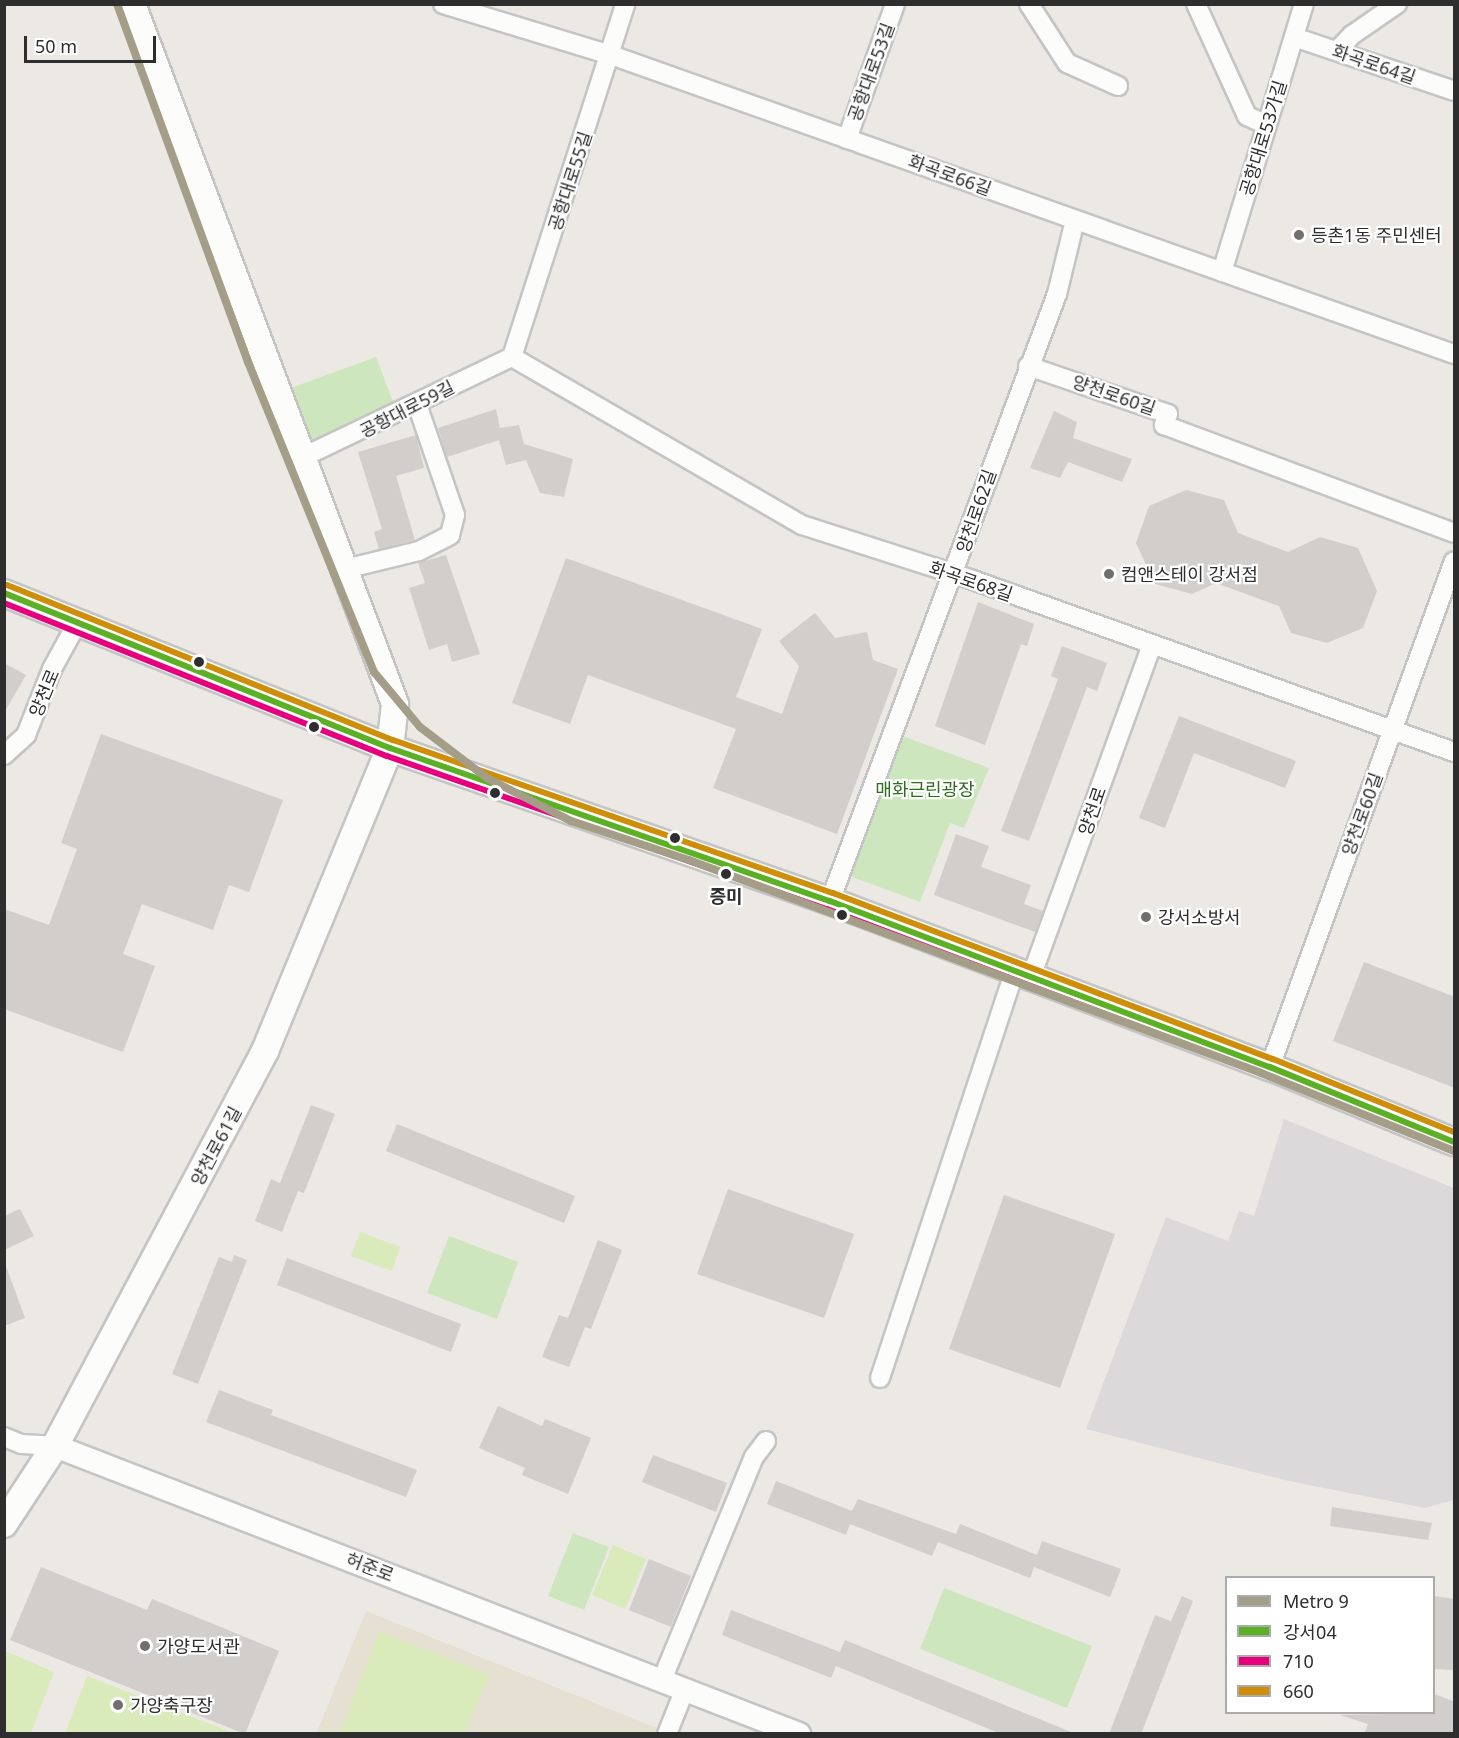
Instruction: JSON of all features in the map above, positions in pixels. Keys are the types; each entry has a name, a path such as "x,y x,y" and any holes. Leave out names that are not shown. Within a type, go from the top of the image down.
{"main road":[{"path":"132,4 395,704 390,748"},
{"path":"4,593 76,625 390,748 830,901 1270,1067 1455,1142"},
{"name":"양천로61길","path":"4,1524 55,1446 265,1051 390,748"}],"street":[{"name":"화곡로66길","path":"443,4 611,55 1455,354"},
{"name":"공항대로55길","path":"512,357 611,55 625,4"},
{"name":"공항대로53길","path":"847,139 895,4"},
{"path":"1029,4 1067,63 1118,86"},
{"path":"1196,4 1247,116 1267,125"},
{"name":"공항대로53가길","path":"1222,272 1304,4"},
{"path":"1337,51 1352,35 1397,4"},
{"name":"화곡로64길","path":"1294,37 1455,91"},
{"name":"양천로62길","path":"830,901 954,574 1028,366 1057,294 1075,220"},
{"name":"공항대로59길","path":"301,458 512,357"},
{"name":"화곡로68길","path":"512,357 802,525 954,574 1455,752"},
{"name":"양천로60길","path":"1028,366 1168,414 1164,425 1455,533"},
{"path":"345,569 418,551 450,535 455,515 417,404"},
{"name":"양천로60길","path":"1270,1067 1455,561"},
{"name":"양천로","path":"4,755 26,735 52,669 76,625"},
{"name":"양천로","path":"880,1378 921,1249 1023,974 1152,645"},
{"path":"4,1437 21,1444 55,1446"},
{"path":"662,1680 754,1457 766,1441"},
{"name":"허준로","path":"55,1446 799,1734"},
{"path":"667,1734 685,1689"}],"shaded area":[{"path":"1284,1119 1454,1188 1454,1500 1425,1508 1289,1481 1086,1429 1166,1217 1228,1241 1239,1211 1254,1216"},
{"path":"366,1611 657,1728 655,1734 316,1734"}],"green space":[{"path":"376,357 397,412 304,455 280,392"},
{"name":"매화근린광장","path":"900,735 989,768 964,828 950,823 920,902 847,875"},
{"path":"360,1232 400,1247 392,1271 351,1256"},
{"path":"449,1236 518,1262 497,1319 427,1293"},
{"path":"573,1533 609,1547 584,1610 548,1596"},
{"path":"613,1545 646,1559 625,1609 592,1595"},
{"path":"944,1588 1092,1646 1067,1708 920,1649"},
{"path":"379,1632 489,1674 465,1733 340,1733"},
{"path":"5,1651 54,1672 31,1733 5,1733"},
{"name":"가양축구장","path":"87,1676 233,1733 65,1733"}],"building":[{"path":"496,409 500,428 519,425 524,444 573,459 564,497 540,493 526,460 506,465 499,440 447,457 438,428"},
{"path":"1054,411 1077,422 1073,438 1132,459 1122,482 1068,462 1060,478 1030,468"},
{"path":"416,435 424,468 396,476 415,540 379,549 374,532 382,529 358,452"},
{"path":"1186,490 1224,500 1238,533 1288,552 1320,537 1358,548 1377,591 1363,628 1327,643 1291,633 1279,606 1216,583 1192,594 1155,584 1136,543 1149,506"},
{"path":"446,555 480,654 452,662 447,644 429,650 409,588 425,583 418,563"},
{"path":"566,558 762,629 736,697 782,714 799,666 779,641 815,613 835,638 867,632 873,660 898,669 837,834 713,788 736,729 588,675 570,724 512,703"},
{"path":"978,602 1034,624 1027,646 1021,644 985,745 935,726"},
{"path":"1062,646 1107,663 1097,691 1087,687 1029,841 1001,831 1058,679 1051,676"},
{"path":"4,663 26,675 4,713"},
{"path":"1179,716 1296,761 1285,788 1194,753 1165,828 1139,818"},
{"path":"101,734 283,800 249,892 229,885 213,930 142,904 123,954 155,966 123,1052 4,1009 4,909 49,925 77,849 61,843"},
{"path":"956,834 989,846 981,867 1031,885 1024,904 1043,911 1035,932 934,895"},
{"path":"1364,962 1455,997 1455,1088 1333,1041"},
{"path":"311,1105 335,1114 304,1193 298,1191 282,1232 255,1221 271,1179 280,1183"},
{"path":"397,1124 575,1196 564,1223 386,1151"},
{"path":"728,1189 854,1234 824,1318 697,1274"},
{"path":"1004,1195 1115,1234 1060,1388 949,1349"},
{"path":"20,1209 34,1236 4,1250 4,1216"},
{"path":"598,1240 622,1250 591,1329 585,1327 569,1367 542,1357 559,1315 568,1318"},
{"path":"234,1255 247,1260 198,1384 172,1374 219,1257 232,1262"},
{"path":"287,1258 461,1324 451,1352 277,1285"},
{"path":"6,1266 25,1318 4,1326 4,1267"},
{"path":"219,1390 273,1410 271,1415 417,1470 406,1497 206,1422"},
{"path":"498,1406 542,1426 545,1419 591,1438 568,1494 522,1475 525,1468 479,1448"},
{"path":"653,1455 727,1483 716,1512 642,1482"},
{"path":"776,1481 852,1511 858,1499 956,1534 960,1524 1037,1555 1042,1541 1121,1569 1110,1597 1034,1567 1030,1578 938,1542 932,1556 850,1524 846,1535 767,1504"},
{"path":"1332,1507 1432,1523 1428,1540 1330,1526"},
{"path":"649,1559 691,1576 671,1627 629,1610"},
{"name":"가양도서관","path":"41,1567 147,1610 152,1599 279,1651 245,1734 10,1640"},
{"path":"1182,1596 1193,1601 1141,1734 1109,1734 1155,1615 1171,1621"},
{"path":"1435,1596 1455,1599 1455,1670 1435,1669"},
{"path":"731,1610 840,1652 845,1640 1076,1734 1001,1734 836,1666 831,1678 722,1635"},
{"path":"1435,1694 1455,1702 1455,1734 1364,1734 1368,1724 1340,1715 1435,1714"}],"metro line":[{"name":"9","path":"117,4 248,362 374,672 420,727 487,778 571,821 689,860 1261,1073 1454,1151"}],"transit line":[{"name":"660","path":"7,585 393,740 833,893 1273,1059 1454,1132"},
{"name":"강서04","path":"4,593 390,748 830,901 1270,1067 1454,1142"},
{"name":"710","path":"4,603 387,756 827,909 1267,1075 1451,1150"}],"place":[{"name":"등촌1동 주민센터","path":"1299,235"},
{"name":"컴앤스테이 강서점","path":"1109,574"},
{"name":"증미","path":"726,874"},
{"name":"강서소방서","path":"1146,917"},
{"name":"가양도서관","path":"145,1646"},
{"name":"가양축구장","path":"118,1705"}]}
